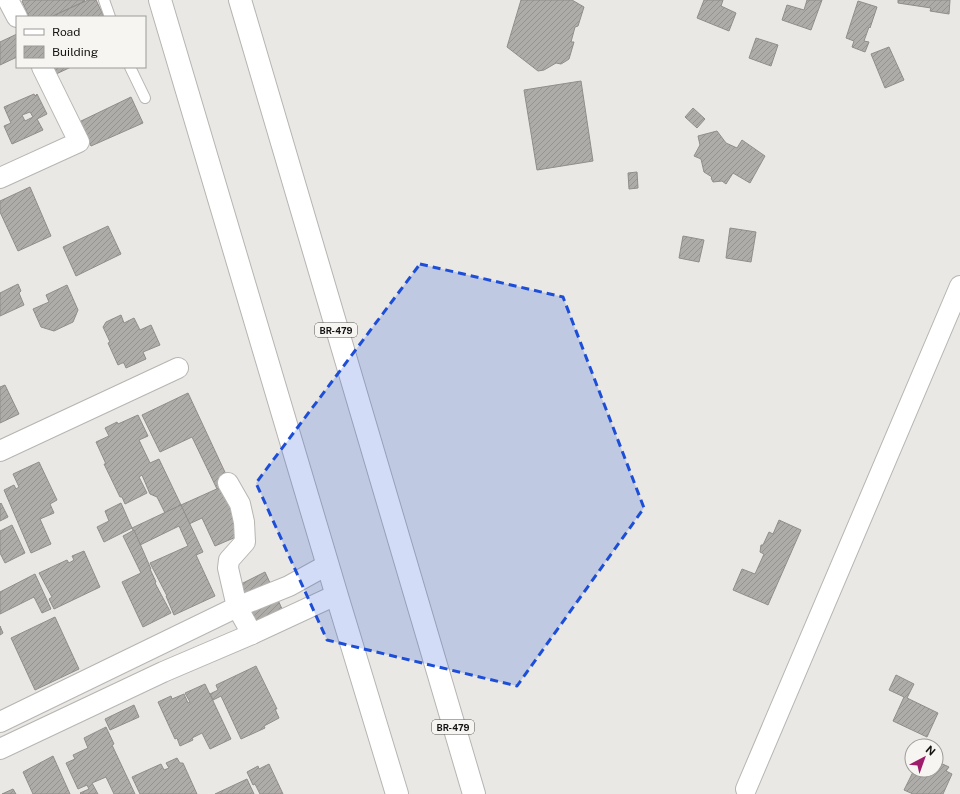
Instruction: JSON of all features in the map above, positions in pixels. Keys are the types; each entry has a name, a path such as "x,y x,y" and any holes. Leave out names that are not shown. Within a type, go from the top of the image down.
{"main road":[{"path":"160,0 285,417 327,565 397,794"},
{"name":"BR-479","path":"240,0 474,794"}],"street":[{"path":"8,0 16,16"},
{"path":"0,178 79,142 42,68"},
{"path":"746,789 960,286"},
{"path":"0,450 178,368"},
{"path":"228,483 240,504 244,522 245,542 229,560 228,568 237,607 252,634"},
{"path":"0,722 237,607 289,586 327,565"},
{"path":"289,586 297,613"},
{"path":"0,749 163,672 252,634 336,595"}],"lane":[{"path":"104,0 110,16"},
{"path":"130,68 145,98"}],"highlighted area":[{"path":"420,264 563,297 644,508 517,686 327,640 256,483"}],"building":[{"path":"88,0 96,0 104,16 53,16"},
{"path":"521,0 572,0 584,7 578,26 575,27 571,42 574,42 569,59 561,64 556,63 544,70 538,71 507,47"},
{"path":"704,0 723,0 721,6 736,13 729,31 697,18"},
{"path":"807,0 822,0 811,30 782,20 787,5 804,10"},
{"path":"898,0 950,0 949,14 930,11 931,8 898,3"},
{"path":"22,1 85,1 53,16 29,16"},
{"path":"858,1 877,7 864,41 869,42 865,52 852,47 854,41 846,38"},
{"path":"16,34 16,57 0,65 0,42"},
{"path":"756,38 778,45 771,66 749,58"},
{"path":"889,47 904,80 885,88 871,54"},
{"path":"51,68 69,68 54,75"},
{"path":"581,81 593,161 537,170 524,90"},
{"path":"37,94 47,114 37,119 43,130 12,144 4,126 11,123 4,107","holes":["30,112 33,117 25,121 22,115"]},
{"path":"131,97 143,123 91,146 79,122"},
{"path":"693,108 705,119 697,128 685,117"},
{"path":"717,131 726,143 737,148 742,140 765,156 750,183 733,173 726,184 722,181 713,182 712,177 704,172 701,159 694,156 700,145 698,136"},
{"path":"637,172 638,188 629,189 628,173"},
{"path":"30,187 51,236 18,251 0,212 0,201"},
{"path":"108,226 121,254 76,276 63,247"},
{"path":"730,228 756,232 751,262 726,258"},
{"path":"683,236 704,240 699,262 679,258"},
{"path":"18,284 21,291 19,293 24,305 0,316 0,293"},
{"path":"67,285 78,310 73,322 54,331 41,327 33,309 49,302 46,295"},
{"path":"121,315 124,323 134,318 140,330 151,325 160,345 143,352 146,359 126,368 124,363 118,365 108,343 110,342 103,327 106,322"},
{"path":"5,385 19,414 0,423 0,387"},
{"path":"188,393 230,483 217,489 192,437 160,452 142,415"},
{"path":"138,415 148,436 139,440 150,463 159,459 181,505 165,513 157,497 150,494 142,475 139,477 147,493 125,504 104,464 106,464 96,442 109,436 105,428"},
{"path":"39,462 57,500 50,504 54,513 40,519 51,544 31,553 4,490 14,485 16,489 19,487 13,474"},
{"path":"230,483 228,502 243,534 215,546 202,518 189,524 181,505"},
{"path":"1,503 8,517 0,521 0,504"},
{"path":"121,503 132,528 104,542 97,527 109,521 105,511"},
{"path":"181,505 203,552 196,555 215,596 174,615 167,596 150,563 188,546 179,526 140,545 132,528"},
{"path":"779,520 801,530 768,605 733,590 742,569 755,574 764,554 760,552 761,545 763,545 769,532 773,534"},
{"path":"12,525 25,553 5,563 0,553 0,531"},
{"path":"134,530 151,569 156,582 155,583 171,613 143,627 122,582 141,573 123,536"},
{"path":"84,551 100,587 54,609 49,599 52,597 39,573 67,560 69,563 74,560 72,556"},
{"path":"265,572 289,624 263,636 239,585"},
{"path":"35,574 51,609 42,613 34,597 0,614 0,592"},
{"path":"55,617 79,669 35,690 11,638"},
{"path":"0,626 3,633 0,635"},
{"path":"256,666 277,709 275,709 279,718 264,726 265,728 241,739 221,696 213,700 210,694 218,690 216,685"},
{"path":"896,675 914,684 907,698 938,713 927,737 893,721 904,697 889,690"},
{"path":"205,684 231,739 210,749 202,733 192,738 193,740 180,746 177,738 175,739 158,702 171,696 172,699 184,694 188,703 190,702 185,693"},
{"path":"134,705 139,717 110,730 105,719"},
{"path":"106,727 114,744 112,745 135,794 114,794 106,777 92,783 98,794 81,794 80,793 89,789 87,785 78,789 66,763 75,759 73,755 88,748 84,738"},
{"path":"53,756 70,794 33,794 23,772"},
{"path":"177,758 180,763 183,763 197,794 140,794 132,777 161,764 164,770 169,768 166,763"},
{"path":"269,764 283,794 260,794 255,784 253,785 247,772 258,766 259,769"},
{"path":"944,765 949,767 946,771 952,774 943,794 913,794 904,790 910,778 944,778"},
{"path":"247,779 254,794 215,794"},
{"path":"13,789 16,794 2,794"}]}
